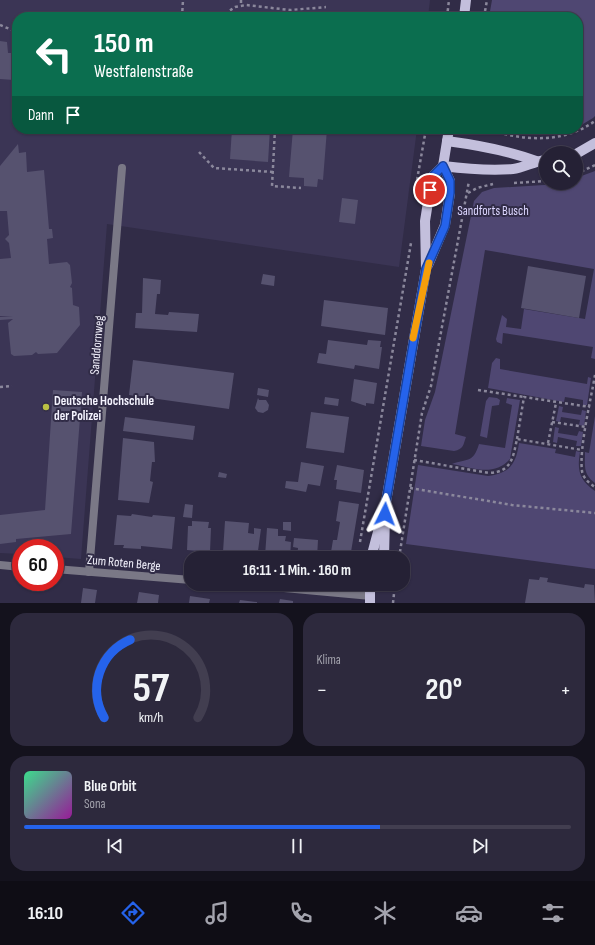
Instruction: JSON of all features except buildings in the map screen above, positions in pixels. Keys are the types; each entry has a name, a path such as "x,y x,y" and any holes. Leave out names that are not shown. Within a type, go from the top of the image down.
{"main road":[{"path":"465,12 466,0"},
{"path":"426,269 445,226 450,193 450,181 443,166 448,134"},
{"path":"447,141 481,146 518,154 536,160"},
{"path":"583,150 595,143"},
{"path":"443,166 481,170 515,169 536,160"},
{"path":"373,551 386,502 426,269 426,214 432,177 443,166"},
{"path":"384,551 386,502"}],"street":[{"name":"Sanddornweg","path":"89,572 122,168"},
{"path":"0,566 12,566"},
{"name":"Zum Roten Berge","path":"64,570 184,579"},
{"path":"302,591 371,599"}],"path":[{"path":"182,12 183,0"},
{"path":"241,0 241,6"},
{"path":"448,12 449,0"},
{"path":"485,12 487,0"},
{"path":"230,12 246,5 290,10 326,7"},
{"path":"0,26 12,30"},
{"path":"583,128 595,121"},
{"path":"276,134 272,186 301,188"},
{"path":"417,183 425,134"},
{"path":"508,134 550,139 569,134"},
{"path":"199,152 214,168 273,172"},
{"path":"583,171 595,165"},
{"path":"508,183 539,181"},
{"path":"400,551 422,413 431,386 467,193 477,188 495,184"},
{"path":"360,543 412,242"},
{"path":"595,375 582,450 582,472 588,483 595,487"},
{"path":"0,387 12,386"},
{"path":"478,390 590,407"},
{"path":"414,460 489,473 498,472 512,462 524,397"},
{"path":"548,444 556,403"},
{"path":"552,422 586,427"},
{"path":"517,438 582,450"},
{"path":"410,488 519,506 595,513"},
{"path":"393,603 394,591"}],"shaded area":[{"name":"Deutsche Hochschule der Polizei","path":"0,0 430,0 429,12 12,12 12,134 416,134 399,267 107,224 81,559 64,558 64,539 12,539 12,554 0,553"}],"green space":[{"path":"492,0 595,0 595,116 593,118 583,124 583,12 490,12"},
{"path":"531,134 558,134 549,135"},
{"name":"Sandforts Busch","path":"595,171 595,359 591,358 593,347 503,333 502,344 497,342 496,339 502,315 507,319 506,327 521,329 524,309 585,319 594,269 485,250 455,434 466,437 464,444 461,448 454,451 421,446 425,420 435,392 474,201 482,192 494,188 539,185 539,190 583,190 583,175"},
{"path":"496,358 500,359 500,369 587,384 588,377 591,378 587,405 583,405 583,400 565,397 564,402 488,388 492,363"},
{"path":"489,397 500,400 499,405 492,406 487,438 480,436 486,401"},
{"path":"507,398 520,400 510,459 504,465 490,470 475,469 452,464 472,458 479,444 505,448 512,405 506,403"},
{"path":"559,406 563,407 562,412 581,415 582,410 586,411 584,426 579,425 580,420 561,417 560,422 556,421"},
{"path":"595,416 595,483 591,480 587,473 585,452 589,453"},
{"path":"555,427 559,428 558,433 577,436 579,431 583,432 581,446 576,446 577,441 558,437 557,443 553,442"},
{"path":"519,443 556,449 555,453 575,457 576,451 580,452 580,474 585,483 595,491 595,569 406,544 418,465 488,476 496,475 507,470 514,462"}],"slow traffic":[{"path":"413,338 426,269 429,263"}],"place":[{"name":"Deutsche Hochschule der Polizei","path":"46,407"}],"route":[{"path":"385,514 398,424 426,269 445,226 450,193 450,181 443,166 432,177 430,190"}]}
